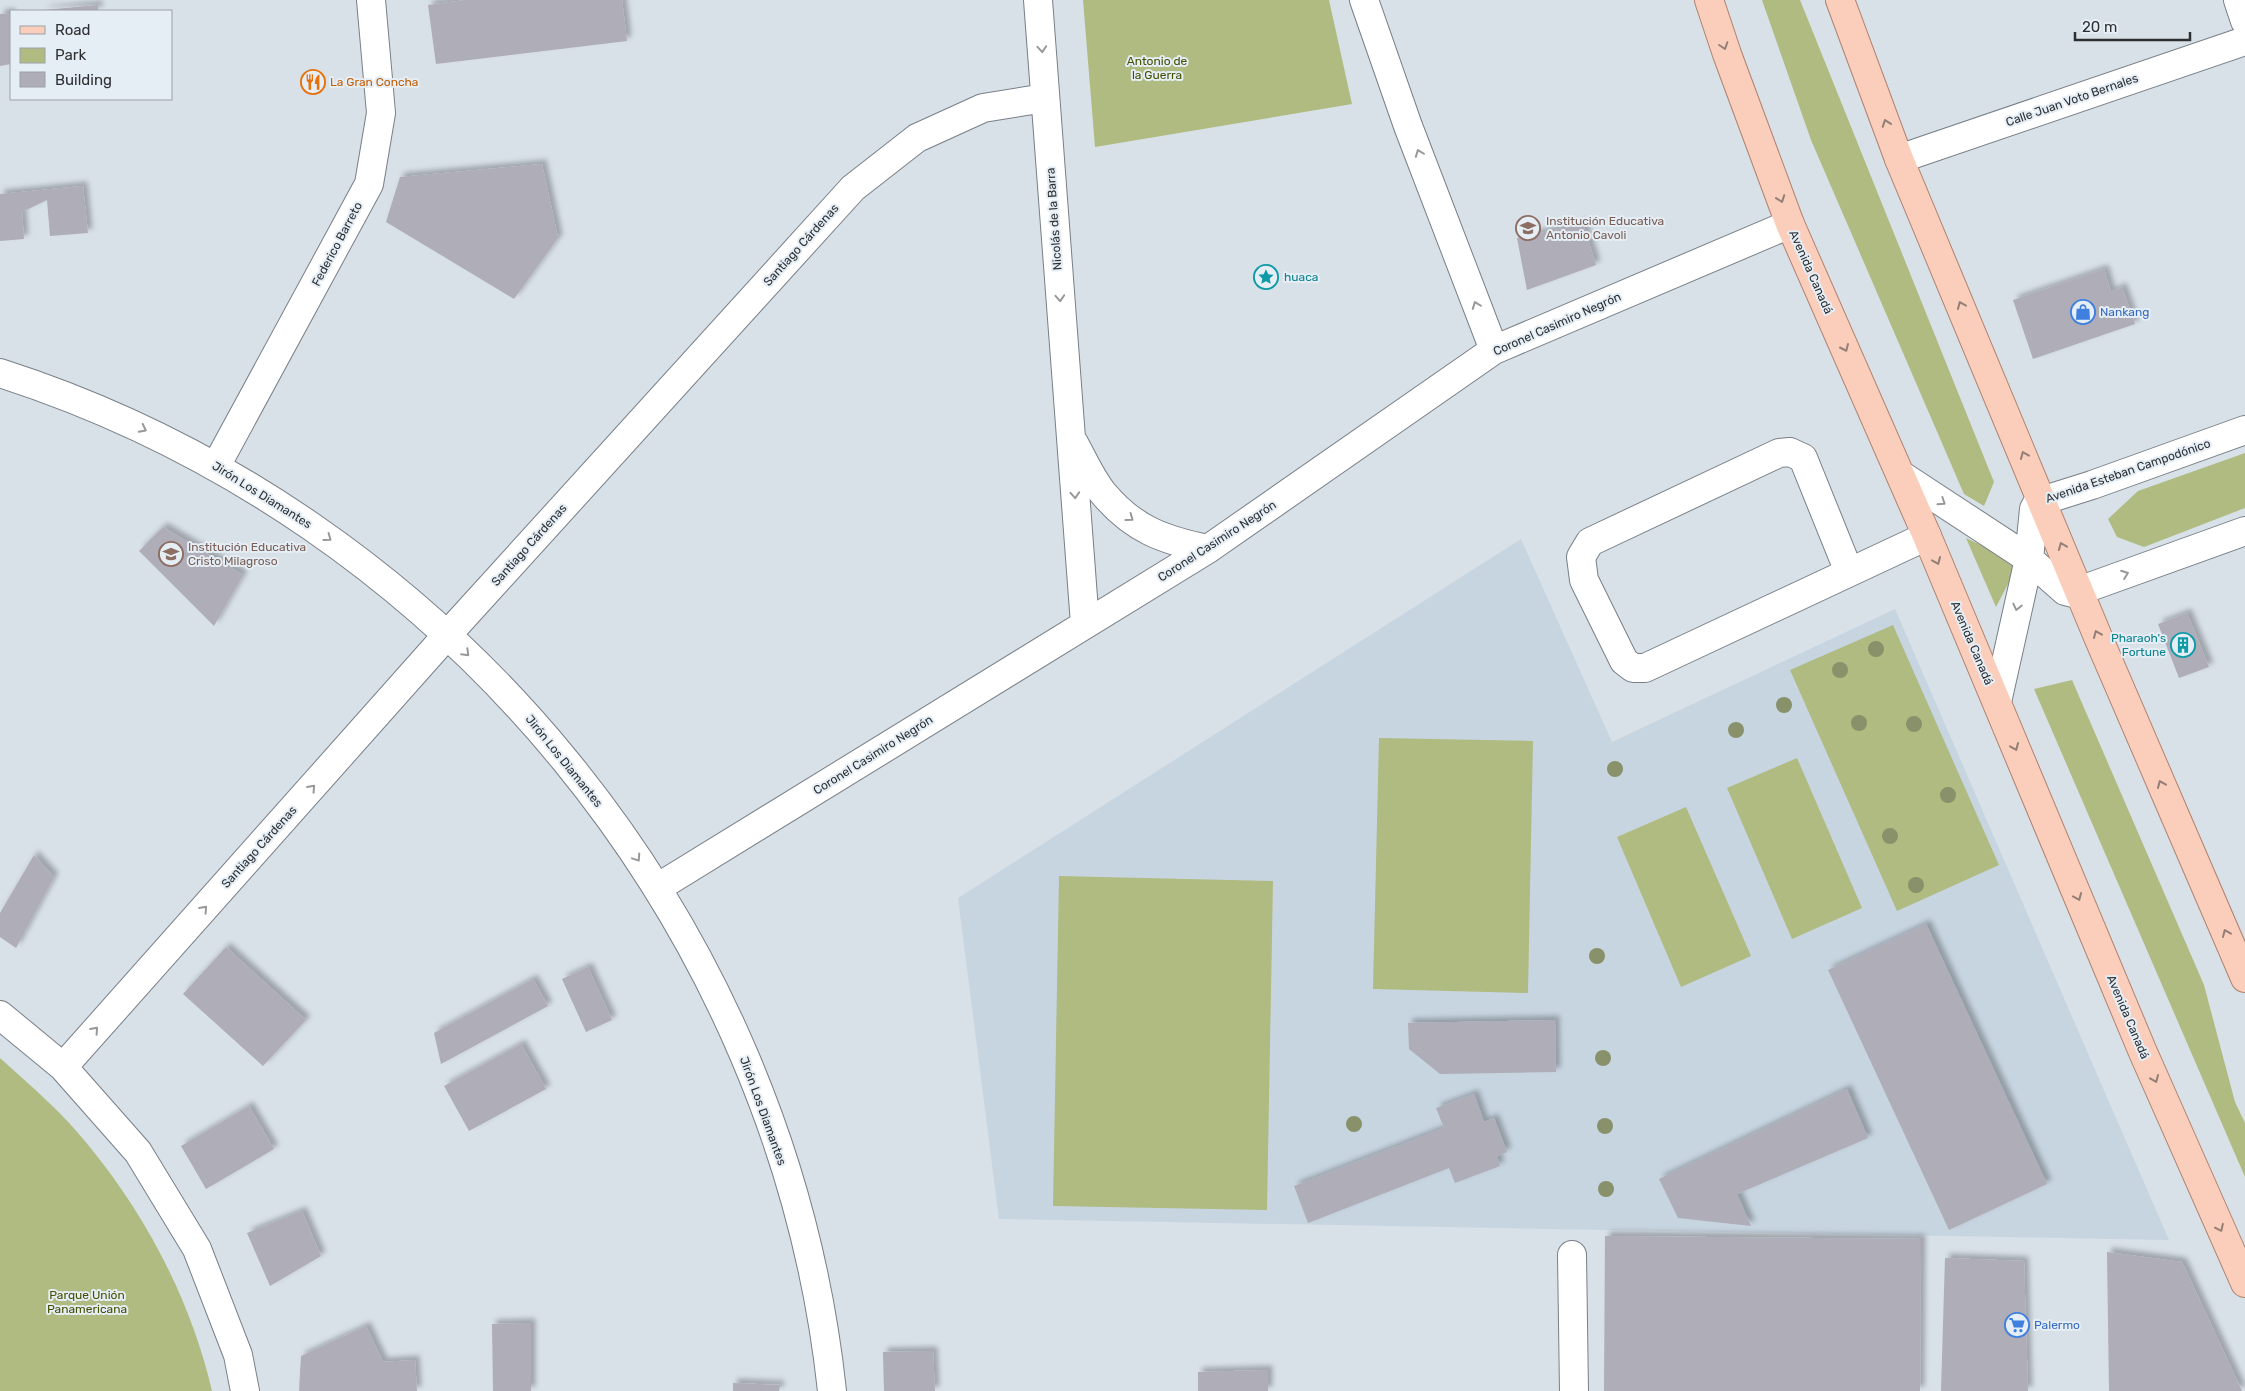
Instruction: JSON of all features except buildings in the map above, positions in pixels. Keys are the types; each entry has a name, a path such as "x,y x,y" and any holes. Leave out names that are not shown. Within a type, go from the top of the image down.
{"main road":[{"name":"Avenida Canadá","path":"1709,0 1790,224 1901,475 2142,1050 2245,1283"},
{"path":"1840,0 1899,159 2245,978"}],"street":[{"name":"Federico Barreto","path":"216,466 369,184 381,113 371,0"},
{"name":"Nicolás de la Barra","path":"1038,0 1085,624"},
{"path":"1364,0 1408,126 1494,350"},
{"path":"2238,0 2245,21"},
{"name":"Calle Juan Voto Bernales","path":"1899,159 2245,41"},
{"name":"Santiago Cárdenas","path":"63,1067 448,634 852,188 916,138 983,108 1045,98"},
{"name":"Coronel Casimiro Negrón","path":"657,888 1208,549 1494,350 1790,224"},
{"name":"Jirón Los Diamantes","path":"0,374 42,387 131,423 216,466 298,516 368,566 448,634 526,712 583,781 657,888 705,972 746,1060 779,1151 802,1228 816,1289 832,1391"},
{"name":"Avenida Esteban Campodónico","path":"1996,702 2028,559 2034,510 2038,502 2092,485 2245,430"},
{"name":"Nicolás de la Barra","path":"1071,437 1102,491 1122,513 1149,532 1179,543 1208,549"},
{"path":"1849,572 1803,458 1790,452 1779,453 1590,542 1581,557 1584,580 1624,661 1633,668 1645,668 1927,536"},
{"path":"1901,475 2028,559 2065,591 2073,593 2245,531"},
{"path":"0,1014 63,1067 138,1152 198,1249 238,1355 245,1391"},
{"path":"1572,1255 1574,1391"}],"shaded area":[{"path":"1521,539 1612,742 1895,609 2169,1240 999,1219 958,898"}],"green space":[{"name":"Antonio de la Guerra","path":"1083,0 1329,0 1352,104 1095,147"},
{"path":"1762,0 1800,0 1994,482 1984,506 1964,494 1811,140"},
{"path":"2245,453 2245,508 2144,547 2117,537 2108,519 2138,491"},
{"path":"1966,538 2019,563 1996,607"},
{"path":"1893,625 1999,865 1897,911 1790,670"},
{"path":"2072,680 2204,985 2235,1102 2245,1123 2245,1177 2034,689"},
{"path":"1379,738 1533,741 1528,993 1373,989"},
{"path":"1797,758 1862,908 1792,939 1727,788"},
{"path":"1686,807 1751,956 1681,987 1617,837"},
{"path":"1059,876 1273,881 1267,1210 1053,1206"},
{"name":"Parque Unión Panamericana","path":"0,1058 68,1122 110,1173 130,1202 148,1231 179,1293 192,1325 212,1391 0,1391"}],"place":[{"name":"La Gran Concha","path":"313,82"},
{"name":"Institución Educativa Antonio Cavoli","path":"1528,228"},
{"name":"huaca","path":"1266,277"},
{"name":"Nankang","path":"2083,312"},
{"name":"Institución Educativa Cristo Milagroso","path":"171,554"},
{"name":"Pharaoh's Fortune","path":"2183,645"},
{"name":"Palermo","path":"2017,1325"}]}
